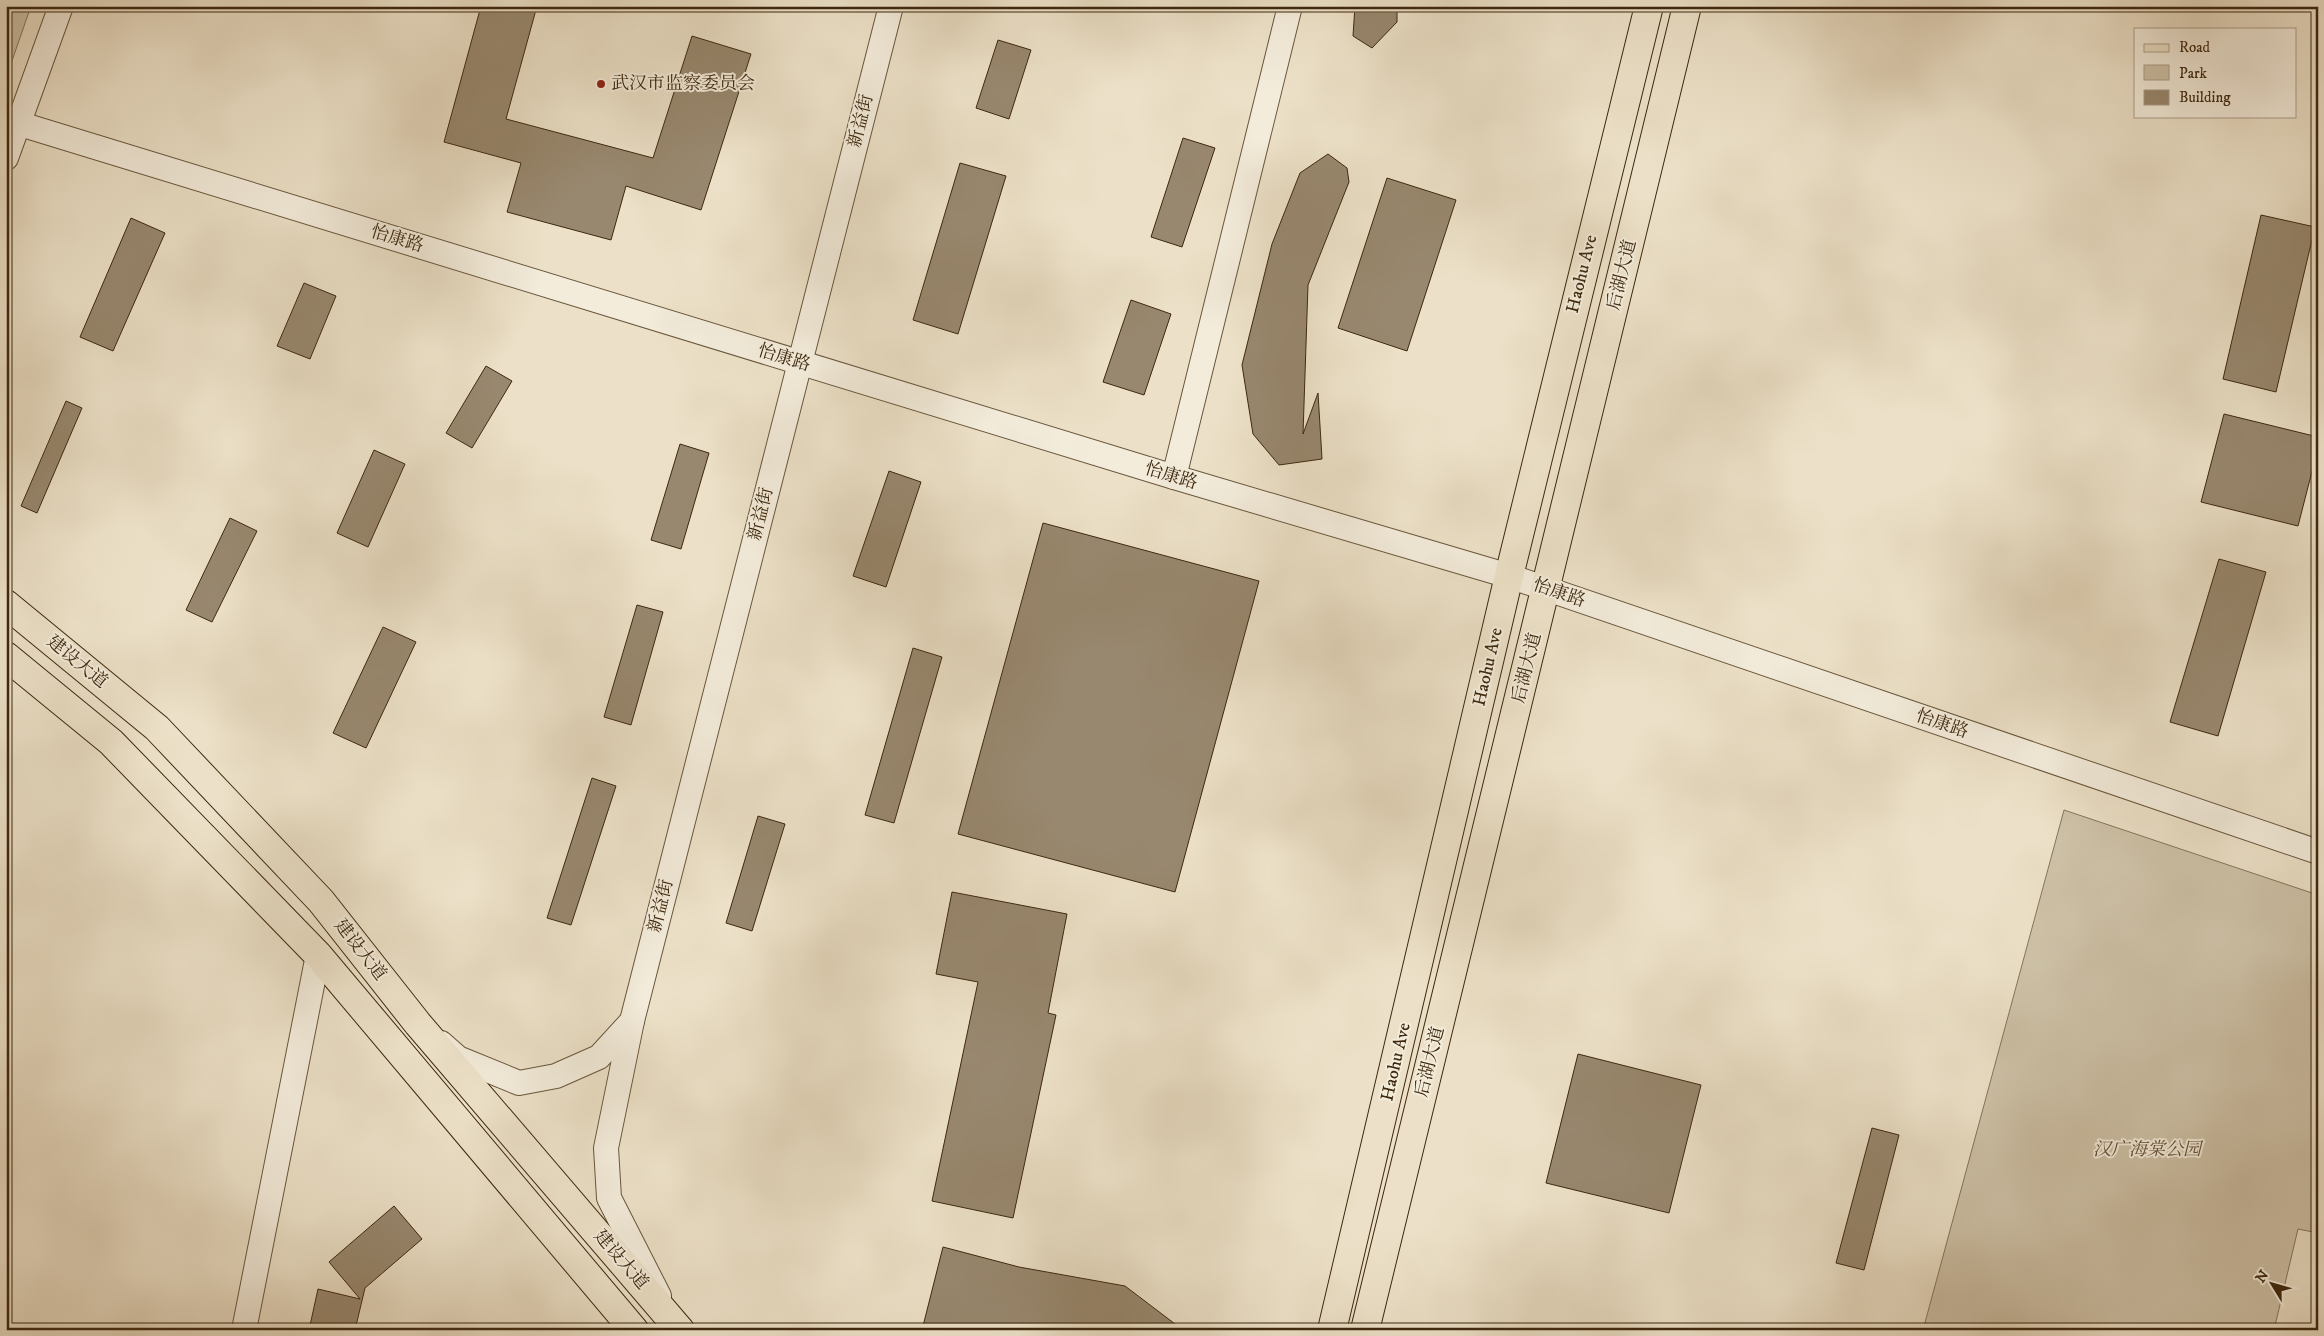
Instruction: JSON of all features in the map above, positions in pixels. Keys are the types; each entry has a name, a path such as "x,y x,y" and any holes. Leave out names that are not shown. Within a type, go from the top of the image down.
{"main road":[{"name":"Haohu Ave","path":"1332,1330 1509,576 1649,6"},
{"name":"后湖大道","path":"1365,1330 1687,6"},
{"name":"建设大道","path":"6,604 157,728 321,901 418,1024 675,1324"},
{"name":"建设大道","path":"6,656 111,742 318,955 634,1330"}],"street":[{"path":"6,158 17,123 61,6"},
{"name":"新益街","path":"675,1324 609,1198 606,1148 632,1021 891,6"},
{"path":"1174,477 1290,6"},
{"name":"怡康路","path":"17,123 1174,477 1509,576 2318,852"},
{"path":"244,1330 318,955"},
{"path":"418,1024 458,1058 519,1083 556,1076 599,1058 632,1021"}],"green space":[{"path":"6,6 31,6 6,78"},
{"name":"汉广海棠公园","path":"2064,810 2318,895 2318,1233 2298,1229 2274,1330 1923,1330"}],"building":[{"path":"481,6 537,6 506,119 653,158 692,36 751,54 701,210 626,186 611,240 507,212 521,163 444,142"},
{"path":"1355,6 1397,6 1397,22 1372,48 1353,36"},
{"path":"998,40 1031,50 1009,119 976,108"},
{"path":"1183,138 1215,148 1182,247 1151,237"},
{"path":"1328,154 1347,168 1349,182 1308,285 1303,434 1318,393 1322,459 1279,465 1253,434 1242,365 1272,244 1300,173"},
{"path":"960,163 1006,176 958,334 913,320"},
{"path":"1387,178 1456,200 1407,351 1338,328"},
{"path":"2261,215 2315,227 2276,392 2223,379"},
{"path":"131,218 165,233 113,351 80,337"},
{"path":"304,283 336,296 310,359 277,346"},
{"path":"1131,300 1171,314 1144,395 1103,382"},
{"path":"486,366 512,381 472,448 446,433"},
{"path":"66,401 82,408 37,513 21,506"},
{"path":"2224,414 2318,437 2318,448 2298,526 2201,502"},
{"path":"680,444 709,453 681,549 651,540"},
{"path":"374,450 405,464 368,547 337,533"},
{"path":"889,471 921,482 886,587 853,576"},
{"path":"230,518 257,531 212,622 186,610"},
{"path":"1043,523 1259,581 1175,892 958,834"},
{"path":"2219,559 2266,572 2218,736 2170,722"},
{"path":"637,605 663,612 631,725 604,717"},
{"path":"383,627 416,642 366,748 333,733"},
{"path":"913,648 942,657 894,823 865,815"},
{"path":"592,778 616,786 571,925 547,918"},
{"path":"758,816 785,824 752,931 726,923"},
{"path":"952,892 1067,914 1048,1013 1056,1015 1013,1218 932,1201 978,982 936,974"},
{"path":"1578,1054 1701,1085 1669,1213 1546,1183"},
{"path":"1872,1128 1899,1135 1864,1270 1836,1263"},
{"path":"394,1206 422,1239 365,1288 355,1330 309,1330 318,1289 360,1299 329,1262"},
{"path":"943,1247 1019,1267 1125,1286 1183,1330 922,1330"}],"place":[{"name":"武汉市监察委员会","path":"601,84"}]}
